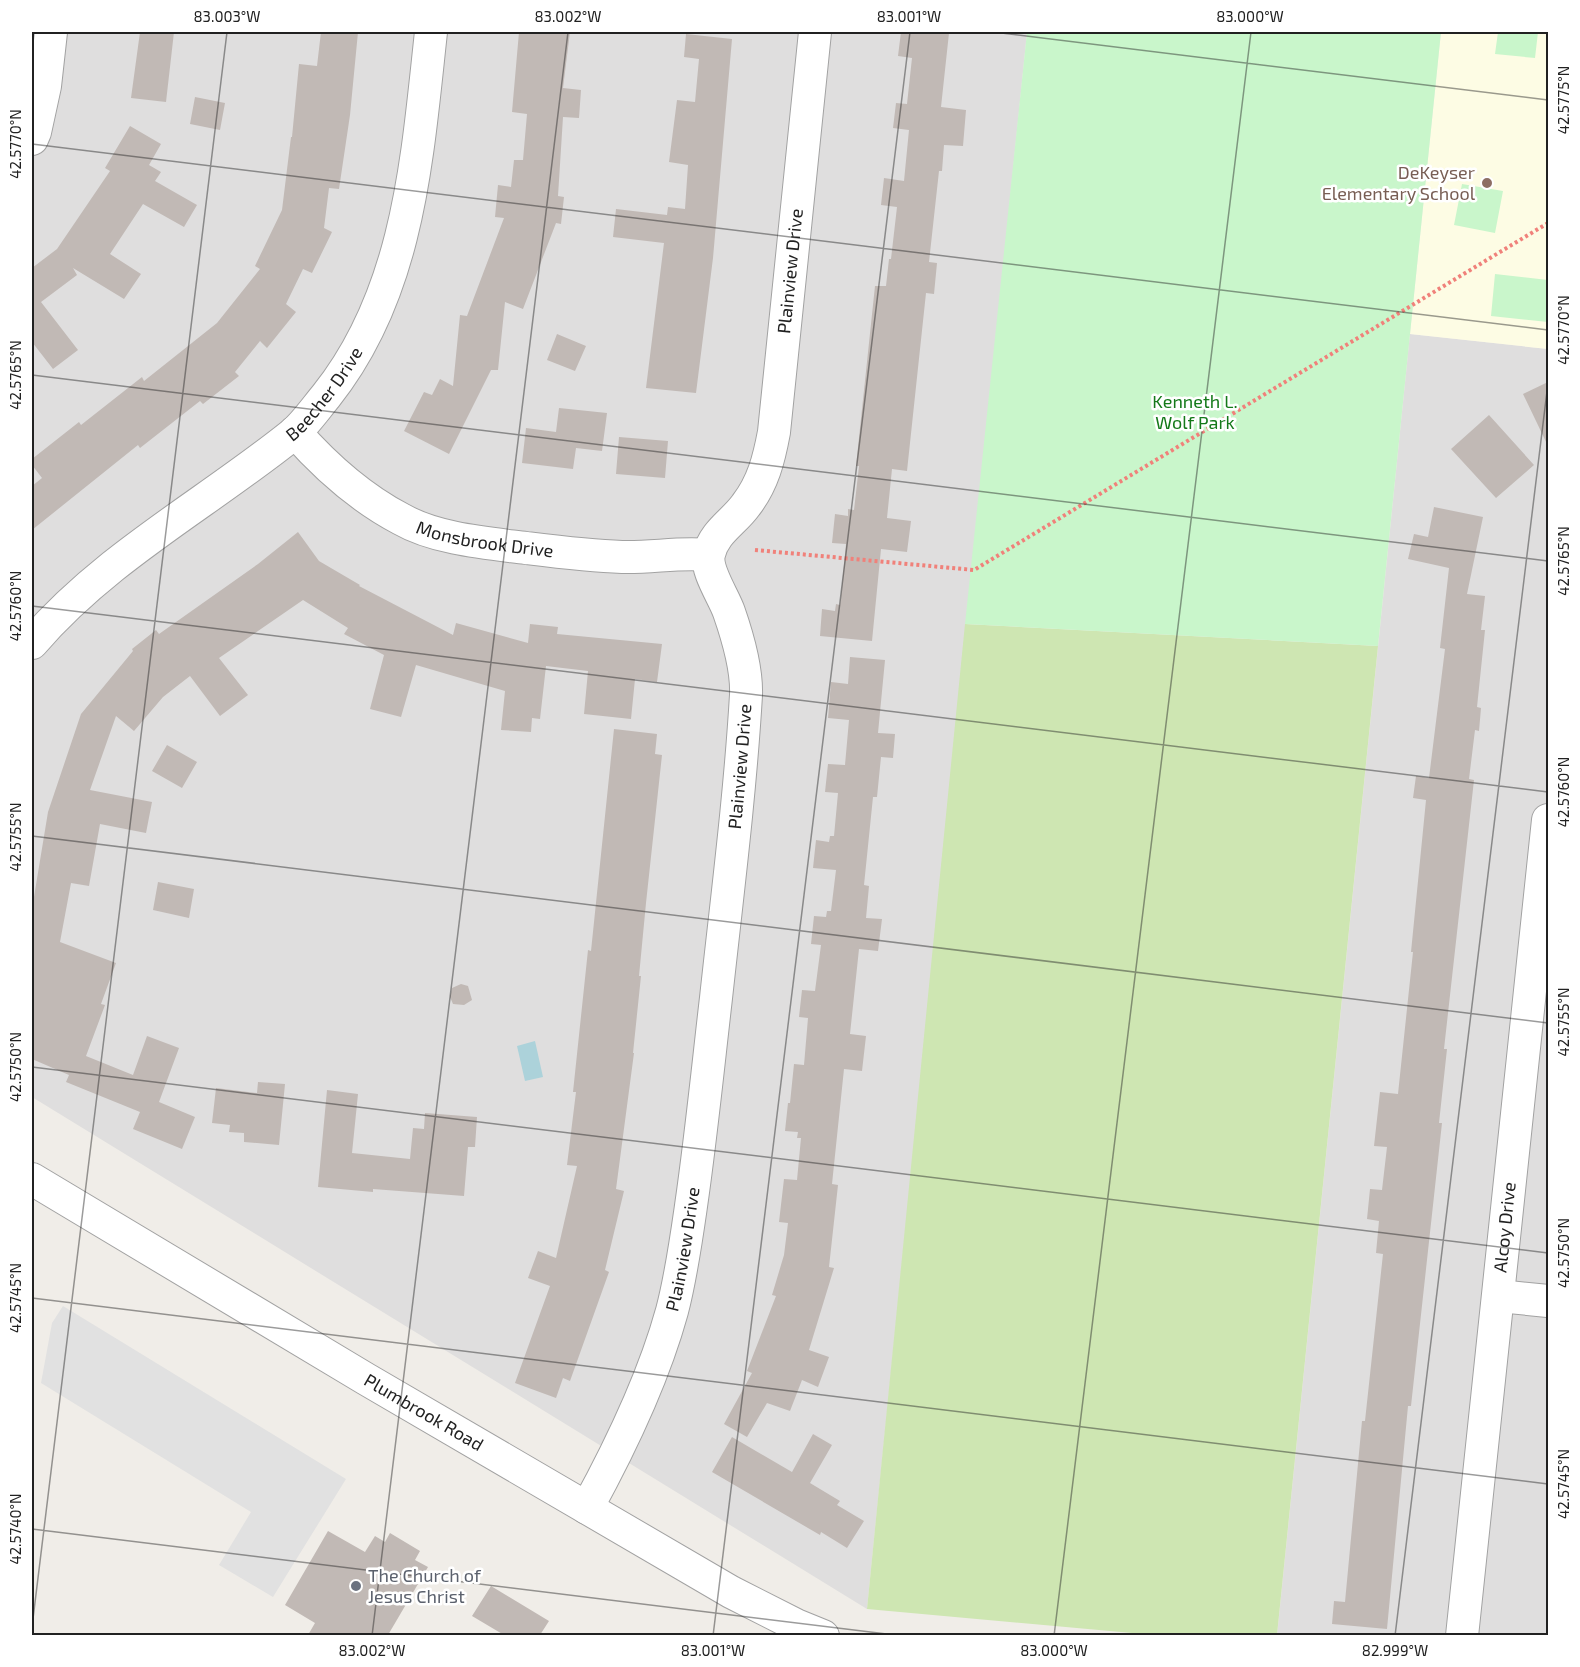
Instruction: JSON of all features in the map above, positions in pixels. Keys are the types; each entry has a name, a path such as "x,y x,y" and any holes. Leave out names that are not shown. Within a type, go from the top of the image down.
{"street":[{"path":"32,139 45,86 51,32"},
{"name":"Beecher Drive","path":"32,643 73,600 107,570 295,432 357,353 393,270 407,219 417,162 431,32"},
{"name":"Plainview Drive","path":"587,1508 618,1450 661,1344 672,1310 684,1257 698,1161 738,795 746,690 740,650 729,610 714,579 708,555 717,537 748,503 768,465 774,432 815,32"},
{"name":"Monsbrook Drive","path":"295,432 316,456 364,496 402,520 430,531 489,544 594,556 647,558 708,555"},
{"name":"Alcoy Drive","path":"1462,1635 1543,919 1548,820"},
{"name":"Plumbrook Road","path":"32,1179 731,1592 796,1625 823,1635"},
{"path":"1499,1296 1548,1300"}],"path":[{"path":"756,550 974,570 1548,223"}],"shaded area":[{"path":"32,32 1027,32 867,1609 32,1097"},
{"name":"DeKeyser Elementary School","path":"1441,32 1548,32 1548,349 1410,334"},
{"path":"1410,334 1548,349 1548,1635 1277,1636"},
{"path":"63,1306 346,1479 273,1597 219,1565 251,1512 41,1383 52,1323"}],"green space":[{"name":"Kenneth L. Wolf Park","path":"1027,32 1441,32 1378,646 965,624"},
{"path":"1498,32 1538,32 1535,58 1495,54"},
{"path":"1462,184 1503,191 1495,233 1454,225"},
{"path":"1495,274 1548,280 1548,322 1491,316"},
{"path":"965,624 1378,646 1277,1635 1154,1635 867,1609"}],"water":[{"path":"535,1041 543,1077 525,1081 517,1046"}],"building":[{"path":"140,32 174,32 166,102 131,98"},
{"path":"321,32 358,32 350,115 339,189 329,188 324,228 332,232 312,273 303,269 286,304 296,312 267,348 260,341 235,372 239,376 203,404 200,401 140,448 138,445 32,530 32,486 42,478 32,465 32,459 79,422 81,425 142,377 144,381 217,323 260,269 255,266 282,210 299,64 317,66"},
{"path":"519,32 570,32 563,88 581,90 579,118 563,117 558,196 564,197 561,224 556,223 523,309 505,302 498,370 491,370 449,454 404,431 424,392 432,395 440,379 453,386 460,315 467,316 504,218 495,217 498,185 511,187 514,160 523,160 527,114 512,112"},
{"path":"901,32 949,33 941,107 966,110 963,146 944,145 942,171 939,171 929,262 937,263 934,294 926,293 907,471 892,469 887,518 911,521 907,552 881,549 872,641 820,636 822,609 835,611 836,604 840,605 846,544 832,543 835,514 848,516 848,509 854,510 859,466 856,466 875,286 886,286 889,259 891,259 897,207 881,205 884,178 904,181 909,130 893,128 896,103 907,104 912,58 898,56"},
{"path":"686,34 732,39 713,258 696,393 646,388 664,243 613,237 616,209 667,215 668,207 685,209 688,165 669,162 677,100 695,102 699,59 684,57"},
{"path":"195,97 225,103 220,130 190,124"},
{"path":"130,126 161,144 149,165 161,172 155,181 197,205 184,227 143,204 110,254 141,274 124,299 73,268 77,275 41,302 78,350 53,369 32,342 32,268 57,249 110,171 105,168"},
{"path":"557,334 586,346 575,371 547,360"},
{"path":"1548,382 1548,446 1523,394"},
{"path":"559,408 607,413 602,451 576,448 573,469 522,463 526,428 556,432"},
{"path":"1489,415 1534,465 1496,498 1451,449"},
{"path":"619,437 668,441 665,478 616,474"},
{"path":"1434,507 1483,517 1467,594 1485,596 1481,630 1485,630 1477,707 1481,708 1479,731 1475,730 1469,779 1474,780 1444,1049 1447,1049 1439,1123 1442,1123 1411,1406 1408,1406 1387,1629 1332,1624 1334,1601 1345,1602 1362,1421 1365,1421 1383,1254 1376,1253 1379,1221 1367,1219 1370,1189 1382,1190 1387,1147 1374,1146 1380,1092 1398,1094 1413,952 1411,952 1426,800 1413,798 1416,776 1429,778 1445,649 1440,648 1449,568 1408,559 1414,534 1428,537"},
{"path":"298,532 319,561 359,586 453,635 456,623 528,643 530,624 558,627 557,634 662,644 657,682 635,679 631,719 584,714 588,671 546,666 540,719 532,718 531,732 501,730 505,691 416,665 401,717 370,709 384,655 344,634 348,628 303,600 219,658 248,695 220,716 190,676 163,697 134,731 116,716 90,790 152,802 146,833 100,824 89,886 71,883 60,942 116,963 101,1004 105,1005 86,1056 133,1075 147,1036 179,1048 159,1102 195,1117 182,1149 133,1129 140,1112 66,1082 69,1075 32,1059 32,909 48,812 81,714 133,651 132,649 156,630 159,634 258,564"},
{"path":"850,657 885,660 878,733 895,734 893,758 881,757 877,797 873,797 864,885 869,886 866,918 882,919 878,951 859,949 850,1034 866,1036 862,1071 844,1069 832,1184 838,1185 829,1267 834,1268 809,1350 829,1357 818,1387 802,1380 790,1411 767,1403 747,1437 724,1424 752,1373 747,1371 776,1296 772,1295 784,1255 788,1223 779,1222 784,1179 797,1180 801,1138 797,1138 798,1132 785,1131 794,1064 804,1065 808,1018 799,1017 802,990 815,991 821,945 811,944 814,916 826,917 827,911 831,911 836,870 813,868 816,840 829,842 830,836 834,836 838,793 825,792 828,764 845,765 849,720 828,718 831,682 848,684"},
{"path":"614,729 657,734 655,754 662,755 639,976 641,976 634,1053 616,1189 624,1191 605,1270 609,1272 570,1381 563,1378 556,1398 515,1383 550,1286 528,1278 538,1251 556,1258 577,1166 567,1165 576,1092 573,1092 588,950 591,951"},
{"path":"167,745 197,762 182,788 152,771"},
{"path":"158,882 194,889 189,918 153,910"},
{"path":"461,984 468,986 472,1000 464,1005 453,1004 450,997 452,988"},
{"path":"258,1082 285,1084 279,1145 244,1142 244,1133 229,1132 230,1125 212,1123 216,1088 257,1093"},
{"path":"327,1090 358,1094 352,1153 410,1159 413,1128 424,1129 425,1113 477,1117 475,1147 468,1147 464,1196 318,1187"},
{"path":"813,1434 832,1445 810,1483 840,1501 837,1505 864,1521 847,1548 821,1532 820,1535 712,1472 732,1437 792,1472"},
{"name":"The Church of Jesus Christ","path":"328,1531 365,1552 375,1536 385,1542 390,1533 420,1551 415,1560 428,1567 388,1635 308,1635 315,1623 285,1605"},
{"path":"491,1586 549,1621 540,1635 504,1635 472,1616"}],"place":[{"name":"DeKeyser Elementary School","path":"1487,183"},
{"name":"The Church of Jesus Christ","path":"356,1586"}]}
